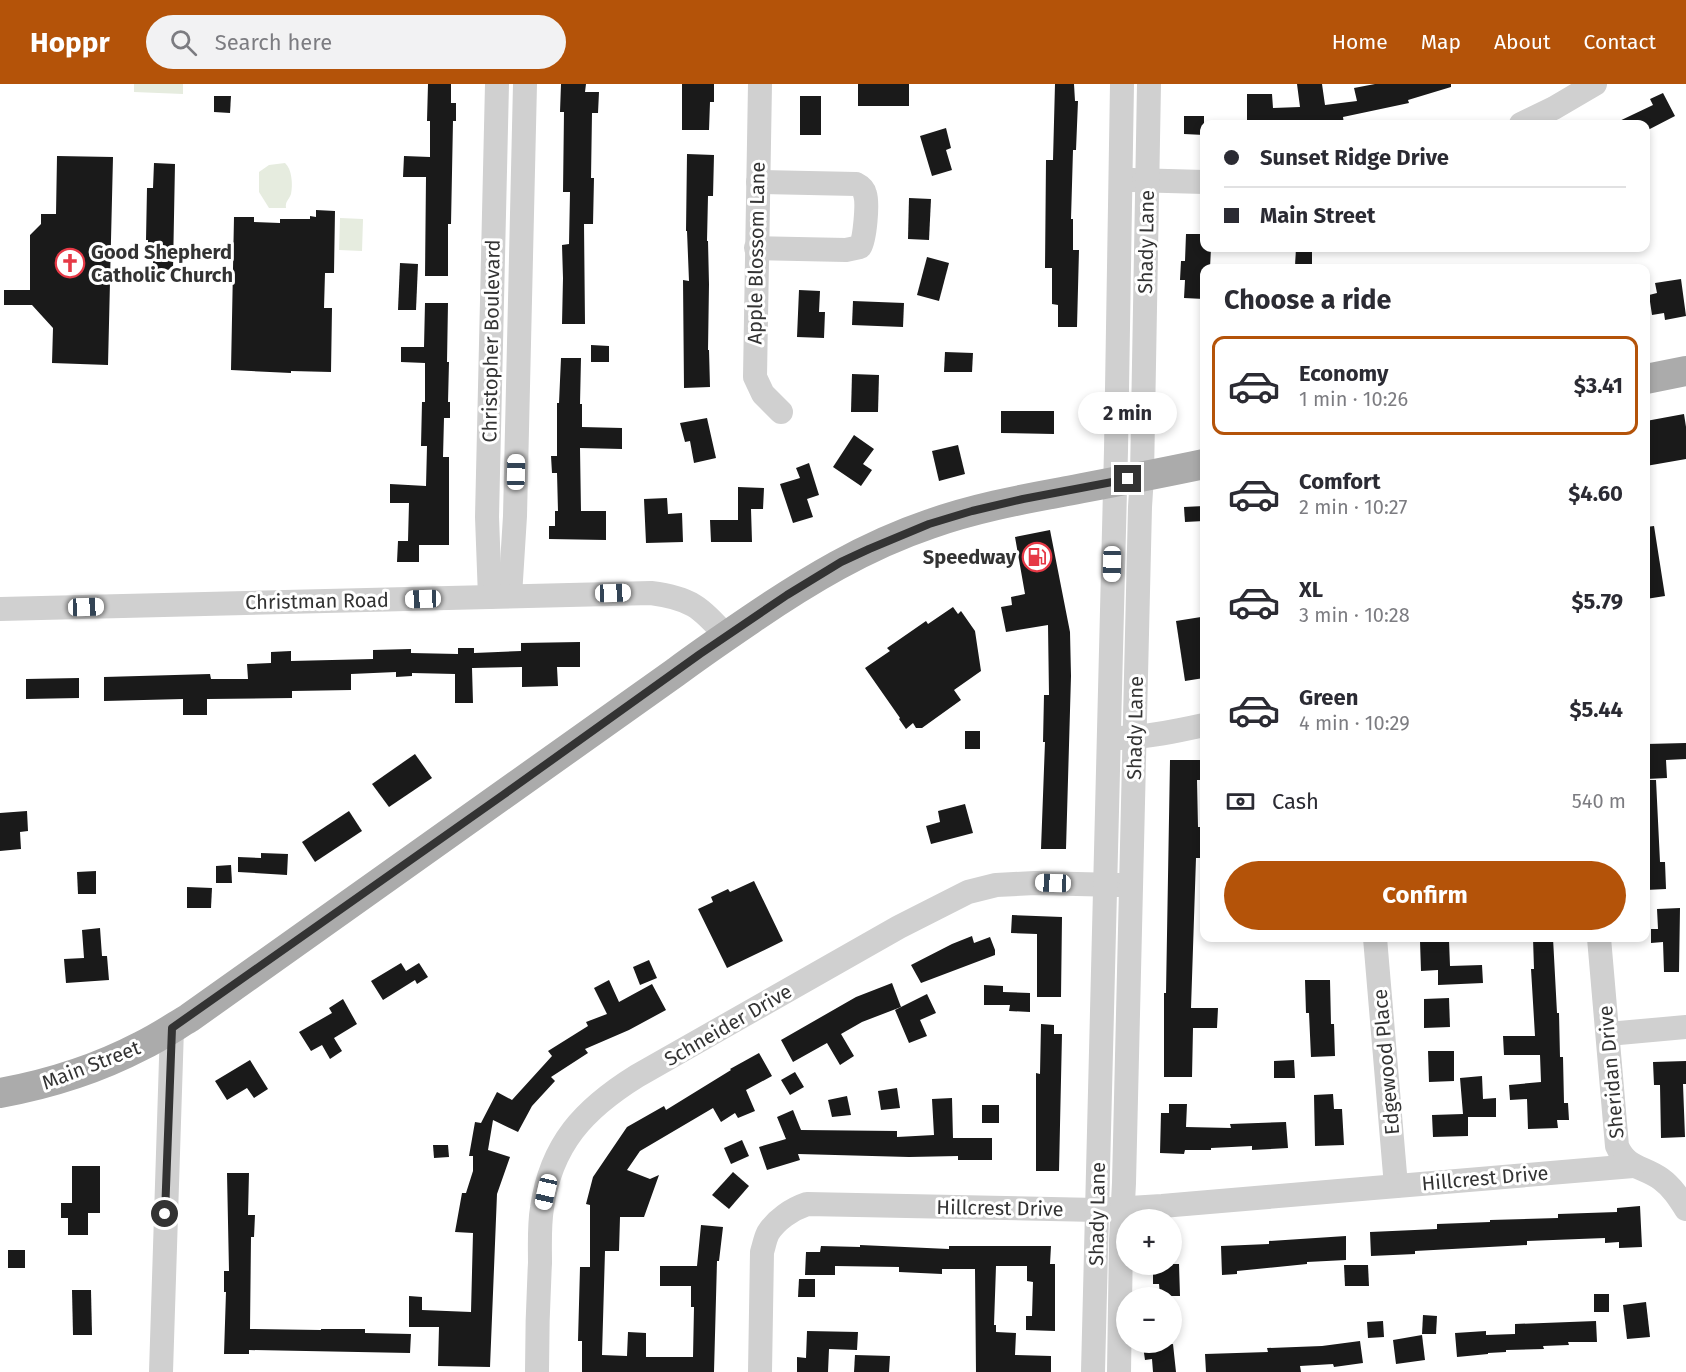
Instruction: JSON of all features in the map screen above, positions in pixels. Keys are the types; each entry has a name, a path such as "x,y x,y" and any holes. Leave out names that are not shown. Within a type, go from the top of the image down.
{"main road":[{"path":"1650,378 1686,371"},
{"name":"Main Street","path":"0,1093 68,1077 125,1054 199,1011 726,636 841,562 929,524 972,511 1200,465"}],"street":[{"name":"Christopher Boulevard","path":"497,84 487,517 500,597"},
{"name":"Christopher Boulevard","path":"500,597 515,516 525,84"},
{"name":"Apple Blossom Lane","path":"760,84 755,377 763,394 781,412"},
{"name":"Shady Lane","path":"1119,1372 1138,564 1128,479 1121,180 1122,84"},
{"name":"Shady Lane","path":"1093,1372 1112,564 1128,479 1147,181 1149,84"},
{"path":"1529,120 1595,84"},
{"path":"1121,180 1200,182"},
{"path":"756,248 846,250 860,246 864,241 865,230 865,194 861,186 856,184 758,182"},
{"path":"1112,564 1138,564"},
{"name":"Christman Road","path":"0,609 635,592 663,594 690,602 707,615 726,636"},
{"path":"1109,738 1135,738 1200,726"},
{"name":"Schneider Drive","path":"537,1372 542,1208 549,1175 563,1145 577,1125 612,1092 899,927 968,892 996,885 1035,883 1131,886"},
{"name":"Edgewood Place","path":"1376,942 1396,1186"},
{"name":"Sheridan Drive","path":"1599,942 1617,1146 1621,1156 1633,1166 1661,1179 1676,1193 1686,1209"},
{"path":"1608,1034 1686,1027"},
{"path":"161,1372 172,1028"},
{"name":"Hillcrest Drive","path":"760,1372 762,1252 768,1234 775,1224 787,1214 807,1204 1097,1210 1633,1166"}],"shaded area":[{"path":"134,84 183,84 183,94 134,92"},
{"path":"285,163 291,177 291,194 286,208 269,208 259,192 259,172 269,165"},
{"path":"340,218 363,219 362,251 339,250"}],"building":[{"path":"428,84 451,84 451,103 456,103 456,121 453,121 451,224 448,224 448,276 425,276 426,177 403,177 404,156 430,157 430,121 427,121"},
{"path":"561,84 586,84 585,92 599,92 598,113 592,113 593,224 584,224 585,324 562,324 562,245 569,244 570,192 563,192 564,112 560,112"},
{"path":"682,84 714,84 714,102 710,102 709,130 682,130"},
{"path":"858,84 909,84 909,106 858,106"},
{"path":"1055,84 1074,84 1075,101 1078,101 1076,150 1073,150 1071,219 1073,219 1073,250 1079,250 1077,327 1058,327 1058,305 1052,304 1052,268 1045,268 1046,160 1053,160"},
{"path":"1297,84 1322,84 1325,105 1357,101 1354,88 1375,84 1451,84 1451,87 1408,100 1409,103 1343,117 1343,120 1247,120 1247,94 1272,94 1273,108 1300,107"},
{"path":"1663,93 1675,116 1650,129 1650,120 1621,120 1653,105 1650,99"},
{"path":"214,96 231,96 230,113 214,112"},
{"path":"800,96 821,96 821,135 800,135"},
{"path":"1184,116 1204,116 1204,120 1200,120 1200,135 1184,134"},
{"path":"946,128 951,148 946,150 952,170 932,176 920,136"},
{"path":"687,154 714,155 713,196 708,196 707,241 710,387 684,388 683,280 689,281 686,231"},
{"name":"Good Shepherd Catholic Church","path":"57,156 113,157 108,365 52,363 53,328 32,305 4,305 4,290 30,290 30,235 41,224 41,214 56,214"},
{"path":"154,163 175,164 173,270 153,269 153,248 148,248 148,240 146,240 147,188 153,188"},
{"path":"909,198 931,199 929,240 908,239"},
{"path":"316,210 335,211 334,273 325,273 324,308 332,308 331,372 231,370 234,217 254,217 254,222 280,223 280,219 316,217"},
{"path":"1186,234 1200,234 1200,252 1211,252 1210,264 1200,264 1200,299 1184,298 1185,280 1180,280 1181,261 1185,261"},
{"path":"1296,252 1312,252 1312,264 1295,264"},
{"path":"927,257 949,263 939,301 917,295"},
{"path":"400,263 418,264 416,310 398,310"},
{"path":"1681,279 1686,316 1665,320 1664,313 1652,315 1650,295 1657,293 1655,283"},
{"path":"799,290 820,291 819,312 825,312 824,338 797,337"},
{"path":"853,301 904,303 903,327 852,325"},
{"path":"425,303 448,303 447,362 449,362 450,418 444,418 443,457 449,457 449,545 419,545 419,562 397,562 398,541 408,541 409,503 390,503 390,484 426,486 427,446 421,446 422,402 425,402 425,363 401,362 401,347 424,347"},
{"path":"591,345 609,346 609,362 591,362"},
{"path":"945,352 973,353 972,372 944,372"},
{"path":"561,358 581,358 582,427 622,428 622,449 580,448 581,511 606,511 606,540 549,539 549,526 555,526 555,511 558,511 557,473 552,473 551,456 557,456 557,403 559,403"},
{"path":"852,374 879,375 878,412 851,412"},
{"path":"1001,411 1054,411 1054,434 1001,433"},
{"path":"1684,414 1686,459 1650,465 1650,420"},
{"path":"707,418 716,458 694,463 690,441 685,442 680,423"},
{"path":"854,435 874,449 863,464 872,470 861,486 833,467"},
{"path":"958,445 965,474 939,481 932,451"},
{"path":"809,463 819,495 807,499 813,517 793,523 780,484 800,478 796,468"},
{"path":"738,487 764,488 763,509 751,509 752,542 711,542 710,520 738,520"},
{"path":"667,498 668,514 682,513 683,542 646,543 644,499"},
{"path":"1200,506 1200,521 1185,522 1184,507"},
{"path":"1650,526 1654,526 1665,596 1650,598"},
{"path":"1050,530 1070,632 1071,676 1066,849 1041,849 1045,742 1043,742 1044,695 1049,695 1048,625 1006,632 1001,607 1012,605 1011,597 1025,594 1015,537"},
{"path":"953,607 958,614 961,611 975,631 981,671 954,690 961,700 922,728 916,728 913,723 906,729 865,668 890,651 887,648 926,621 928,624"},
{"path":"1200,617 1200,679 1185,681 1176,621"},
{"path":"580,642 580,667 557,667 558,686 522,687 522,667 472,668 473,703 455,703 455,674 412,673 412,676 396,677 396,672 351,674 351,690 292,691 292,698 207,699 207,715 183,715 183,699 104,701 104,677 210,674 211,679 248,679 247,664 271,663 271,652 291,651 291,661 373,659 373,650 411,649 411,653 458,654 458,648 474,648 474,653 521,651 521,643"},
{"path":"79,678 79,698 26,699 26,679"},
{"path":"965,731 980,731 980,749 965,749"},
{"path":"1686,743 1686,759 1666,760 1667,778 1650,779 1650,744"},
{"path":"415,754 432,778 389,807 372,784"},
{"path":"1170,760 1200,760 1200,780 1197,780 1200,858 1196,858 1191,1008 1218,1008 1217,1028 1193,1028 1192,1077 1164,1077 1164,993 1166,993"},
{"path":"1650,780 1656,780 1660,862 1665,862 1666,889 1650,890"},
{"path":"965,804 973,833 931,844 926,826 940,822 938,811"},
{"path":"27,811 28,831 20,832 21,849 0,851 0,813"},
{"path":"349,811 362,831 315,862 302,842"},
{"path":"261,853 288,854 287,875 238,872 238,857 261,858"},
{"path":"231,865 232,883 216,883 216,866"},
{"path":"96,871 96,894 78,894 77,872"},
{"path":"754,881 783,941 727,968 698,909 713,902 711,897 728,889 730,892"},
{"path":"187,887 212,888 211,908 187,908"},
{"path":"1680,908 1679,972 1664,972 1663,942 1651,943 1651,929 1658,929 1657,909"},
{"path":"1012,915 1062,917 1061,997 1037,997 1037,934 1011,933"},
{"path":"100,928 102,956 107,956 109,980 66,983 64,959 84,958 82,930"},
{"path":"972,936 974,943 990,937 995,955 921,983 911,965"},
{"path":"1420,942 1449,942 1450,966 1482,965 1483,983 1438,985 1438,970 1421,971"},
{"path":"1533,942 1553,942 1560,1057 1563,1057 1564,1103 1568,1103 1569,1120 1557,1120 1558,1128 1528,1129 1527,1099 1510,1100 1509,1085 1541,1082 1540,1055 1504,1055 1503,1036 1535,1036 1531,969 1534,969"},
{"path":"649,960 657,978 640,985 633,967"},
{"path":"401,963 406,971 419,963 428,977 417,984 415,980 383,1000 371,981"},
{"path":"609,980 619,1002 652,984 666,1010 629,1030 585,1049 588,1053 551,1077 555,1081 532,1106 518,1132 493,1120 488,1150 510,1157 497,1194 490,1367 438,1366 439,1327 409,1327 409,1296 422,1297 422,1310 471,1312 473,1233 455,1232 462,1193 466,1193 473,1171 473,1156 469,1156 475,1122 481,1123 497,1092 512,1100 552,1056 548,1051 588,1026 586,1022 607,1014 594,988"},
{"path":"1305,980 1330,980 1331,1024 1334,1024 1335,1056 1311,1057"},
{"path":"892,983 901,1007 862,1022 841,1034 854,1056 840,1065 827,1043 793,1062 781,1040 856,997"},
{"path":"984,985 1003,986 1003,992 1030,993 1030,1012 1009,1011 1010,1005 984,1005"},
{"path":"927,994 936,1013 920,1020 927,1036 909,1043 895,1010"},
{"path":"1449,998 1450,1027 1424,1028 1424,999"},
{"path":"343,999 357,1024 334,1038 342,1051 330,1059 322,1045 311,1051 299,1032 332,1013 329,1008"},
{"path":"1041,1024 1054,1025 1054,1034 1062,1034 1059,1171 1036,1171 1036,1073 1040,1074"},
{"path":"1428,1051 1454,1051 1454,1081 1429,1082"},
{"path":"759,1053 772,1076 746,1090 755,1111 738,1118 735,1113 721,1122 713,1108 640,1151 627,1170 650,1179 659,1175 644,1217 620,1217 619,1251 605,1251 602,1355 627,1356 628,1332 646,1333 646,1357 693,1357 694,1307 691,1307 691,1286 660,1286 660,1266 697,1266 701,1225 723,1227 719,1261 717,1261 714,1372 582,1372 582,1341 578,1341 580,1267 590,1267 590,1205 586,1204 593,1177 627,1127 664,1106 666,1110"},
{"path":"250,1060 268,1089 254,1098 247,1088 227,1100 215,1081"},
{"path":"1294,1060 1295,1078 1274,1078 1274,1061"},
{"path":"1686,1061 1686,1084 1683,1084 1685,1137 1661,1138 1660,1085 1654,1085 1653,1062"},
{"path":"795,1072 804,1087 790,1095 781,1080"},
{"path":"1482,1076 1483,1099 1496,1098 1496,1117 1468,1117 1468,1136 1433,1137 1432,1115 1463,1114 1460,1078"},
{"path":"897,1088 900,1108 881,1110 878,1091"},
{"path":"1333,1094 1334,1109 1342,1109 1344,1145 1315,1146 1314,1095"},
{"path":"847,1096 851,1115 832,1117 828,1100"},
{"path":"952,1098 953,1138 992,1138 992,1160 958,1160 958,1156 798,1154 800,1160 767,1170 759,1147 786,1139 777,1117 793,1110 801,1130 897,1131 897,1137 934,1135 932,1099"},
{"path":"1169,1104 1187,1104 1186,1127 1231,1128 1230,1124 1286,1122 1288,1148 1252,1150 1252,1146 1185,1150 1184,1154 1160,1153 1161,1113 1169,1113"},
{"path":"982,1105 999,1105 999,1123 982,1123"},
{"path":"742,1140 749,1156 731,1164 724,1148"},
{"path":"433,1145 448,1145 449,1157 434,1158"},
{"path":"72,1166 100,1166 100,1213 88,1213 88,1235 68,1235 68,1218 61,1218 61,1203 72,1203"},
{"path":"733,1172 749,1186 729,1209 712,1195"},
{"path":"227,1173 249,1173 248,1215 255,1215 254,1237 251,1237 250,1329 365,1329 365,1333 411,1334 410,1353 249,1350 249,1354 224,1354 226,1292 224,1292 224,1271 229,1271"},
{"path":"1640,1206 1642,1247 1619,1248 1619,1242 1605,1243 1605,1238 1527,1241 1527,1245 1415,1251 1415,1254 1371,1256 1370,1232 1437,1229 1437,1224 1490,1222 1490,1220 1558,1218 1558,1214 1617,1212 1617,1208"},
{"path":"1346,1236 1346,1260 1307,1262 1307,1264 1237,1271 1237,1274 1222,1275 1221,1246 1269,1244 1269,1241"},
{"path":"860,1245 949,1249 949,1246 1051,1246 1050,1264 1055,1264 1055,1331 1026,1330 1026,1316 1032,1316 1033,1282 1027,1281 1027,1266 996,1266 994,1325 996,1325 996,1332 1016,1333 1015,1355 1051,1356 1051,1372 976,1372 975,1269 942,1269 942,1274 899,1272 899,1267 835,1266 835,1275 805,1275 806,1252 820,1252 821,1246 860,1247"},
{"path":"8,1250 25,1250 25,1268 8,1268"},
{"path":"1344,1265 1368,1265 1369,1286 1345,1286"},
{"path":"1153,1275 1179,1275 1180,1287 1159,1287 1159,1284 1153,1284"},
{"path":"799,1279 815,1279 815,1297 798,1297"},
{"path":"72,1290 91,1290 92,1335 73,1335"},
{"path":"1594,1294 1609,1294 1609,1312 1594,1312"},
{"path":"1646,1302 1650,1337 1627,1339 1623,1305"},
{"path":"1423,1315 1437,1316 1436,1334 1422,1334"},
{"path":"1383,1321 1384,1337 1368,1338 1367,1322"},
{"path":"1596,1321 1597,1342 1568,1342 1569,1345 1543,1346 1544,1349 1506,1350 1506,1352 1457,1357 1455,1333 1486,1331 1486,1335 1515,1334 1515,1324"},
{"path":"807,1331 858,1332 857,1350 829,1349 828,1372 797,1372 797,1357 806,1358"},
{"path":"1422,1335 1425,1360 1396,1364 1393,1340"},
{"path":"1360,1341 1363,1363 1334,1367 1333,1364 1300,1366 1301,1372 1206,1372 1205,1354 1268,1352 1267,1348 1322,1346"},
{"path":"1144,1353 1174,1353 1176,1372 1153,1372 1152,1359 1145,1360"},
{"path":"855,1355 890,1356 889,1372 854,1372"}],"place":[{"name":"Good Shepherd Catholic Church","path":"70,263"},
{"name":"Speedway","path":"1037,557"}],"route":[{"path":"165,1214 172,1028 700,654 787,595 841,562 929,524 972,511 1128,479"}]}
